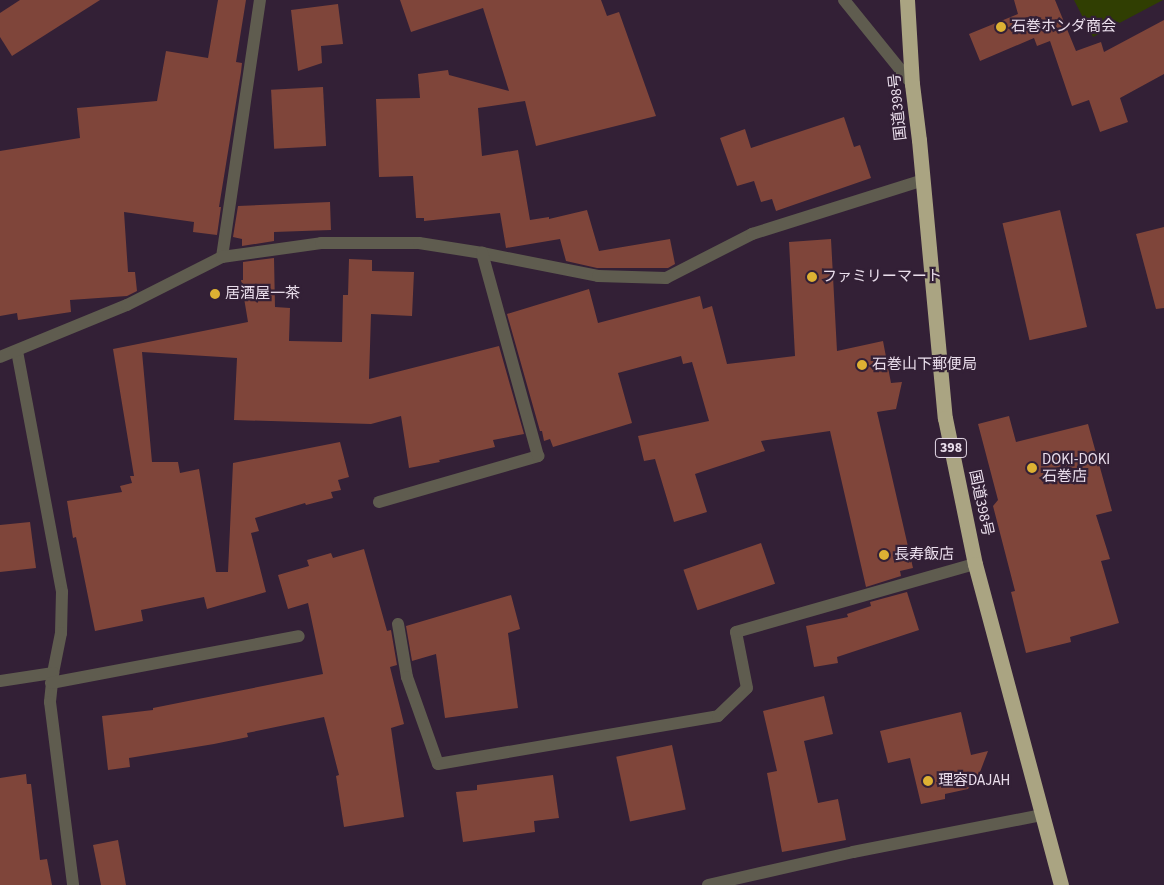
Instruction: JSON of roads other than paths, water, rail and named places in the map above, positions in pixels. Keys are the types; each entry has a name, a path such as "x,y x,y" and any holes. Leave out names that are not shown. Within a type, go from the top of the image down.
{"highway":[{"name":"国道398号","path":"908,0 912,84 923,180 945,418 975,564 1061,885"}],"street":[{"path":"222,257 260,0"},
{"path":"844,0 912,84"},
{"path":"0,357 127,305 222,257 321,243 419,243 482,253 598,276 666,278 752,234 923,180"},
{"path":"379,502 538,456 482,253"},
{"path":"17,351 62,592 61,633 52,678 50,702 73,885"},
{"path":"398,624 407,676 438,764 718,716 747,688 736,632 975,564"},
{"path":"0,681 52,678 299,636"},
{"path":"708,885 853,852 1042,815"}],"place":[{"name":"石巻ホンダ商会","path":"1001,27"},
{"name":"ファミリーマート","path":"812,277"},
{"name":"居酒屋一茶","path":"215,294"},
{"name":"石巻山下郵便局","path":"862,365"},
{"name":"DOKI-DOKI 石巻店","path":"1032,468"},
{"name":"長寿飯店","path":"884,555"},
{"name":"理容DAJAH","path":"928,781"}]}
